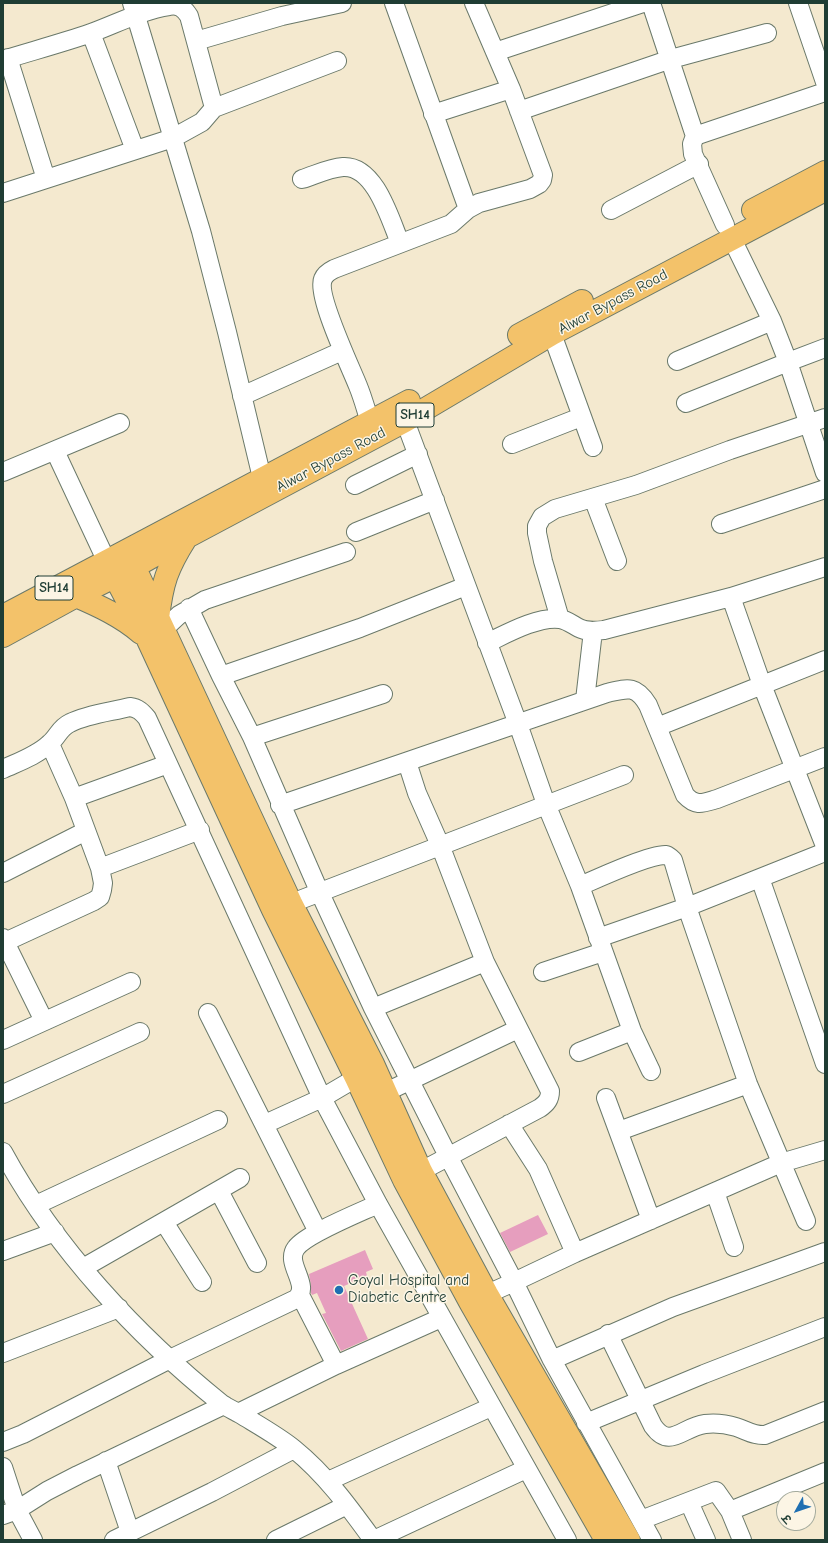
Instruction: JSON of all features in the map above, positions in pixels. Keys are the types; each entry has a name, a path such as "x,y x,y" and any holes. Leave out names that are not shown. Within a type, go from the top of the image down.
{"main road":[{"name":"SH14","path":"3,616 130,559 262,478 400,406 547,319 667,257 728,232 825,172"},
{"name":"Alwar Bypass Road","path":"130,559 187,537 405,421 728,232 825,190"},
{"path":"156,628 162,590 169,567 187,537"},
{"path":"130,559 156,628 282,906 356,1078 412,1176 606,1540"},
{"name":"SH14","path":"3,636 76,596 110,569"},
{"path":"110,569 156,628"},
{"path":"76,596 128,622 156,628"},
{"path":"282,906 386,1092 412,1176"},
{"path":"478,1298 629,1540"}],"street":[{"path":"196,42 243,26 342,3"},
{"path":"370,422 359,388 342,351 325,301 322,288 322,279 327,273 334,269 451,224 468,209 479,203 530,189 539,184 542,180 543,174 511,89 474,3"},
{"path":"495,52 643,3"},
{"path":"651,3 695,136 692,144 693,154 699,164 728,232 772,321 788,362 817,421 825,473"},
{"path":"798,3 825,82"},
{"path":"46,178 5,59 91,33 134,9 169,5 178,6 185,9 189,16 214,108"},
{"path":"398,5 433,114 468,209"},
{"path":"134,9 201,232 228,332 262,478"},
{"path":"91,33 135,150"},
{"path":"519,111 670,59 767,33"},
{"path":"3,193 173,138 202,122 214,108 337,61"},
{"path":"433,114 511,89"},
{"path":"695,136 825,92"},
{"path":"611,210 699,164"},
{"path":"302,179 343,167 361,172 369,178 377,190 400,243"},
{"path":"677,361 772,321"},
{"path":"552,334 593,447"},
{"path":"686,404 825,348"},
{"path":"242,396 342,351"},
{"path":"512,444 581,417"},
{"path":"405,421 518,724 546,804 580,886 632,1031 651,1071"},
{"path":"560,619 536,532 542,516 548,512 636,485 730,450 817,421"},
{"path":"3,472 120,423"},
{"path":"55,451 110,569"},
{"path":"355,486 418,454"},
{"path":"721,524 825,489"},
{"path":"593,498 617,561"},
{"path":"356,532 435,500"},
{"path":"156,628 205,600 346,552"},
{"path":"487,643 530,624 547,619 560,619 581,629 593,631 617,626 730,597 825,567"},
{"path":"221,676 360,628 466,586"},
{"path":"730,597 762,685 825,846"},
{"path":"189,608 252,737 280,805 373,1008 514,1282 552,1360 652,1540"},
{"path":"585,700 593,631"},
{"path":"658,727 825,660"},
{"path":"280,805 585,700 630,689 636,690 643,696 658,727 685,795 696,803 704,803 717,799 825,757"},
{"path":"252,737 383,694"},
{"path":"3,769 35,754 50,744 58,732 70,723 130,707 142,712 147,718 200,830 322,1098 378,1204 565,1540"},
{"path":"44,1021 4,940 94,901 100,897 103,883 100,868 74,798 50,744"},
{"path":"407,762 417,793 440,845 485,962 518,1029 548,1084 550,1091 550,1097 540,1108 412,1176"},
{"path":"74,798 168,764"},
{"path":"282,906 624,775"},
{"path":"100,868 200,830"},
{"path":"3,873 86,831"},
{"path":"543,972 687,906 825,852"},
{"path":"580,886 641,862 666,855 670,857 676,865 687,906 748,1084 806,1221"},
{"path":"760,878 823,1052"},
{"path":"373,1008 485,962"},
{"path":"3,1040 131,982"},
{"path":"208,1013 318,1232"},
{"path":"386,1092 518,1029"},
{"path":"579,1052 632,1031"},
{"path":"3,1094 140,1032"},
{"path":"265,1124 322,1098 356,1078"},
{"path":"619,1131 748,1084"},
{"path":"606,1098 651,1220"},
{"path":"36,1205 218,1120"},
{"path":"508,1124 538,1169 575,1253"},
{"path":"478,1298 575,1253 781,1163 825,1151"},
{"path":"3,1152 36,1205 55,1232 119,1308 170,1359 231,1409 294,1449 328,1481 374,1540 526,1469"},
{"path":"84,1268 240,1178"},
{"path":"219,1191 257,1263"},
{"path":"715,1192 734,1247"},
{"path":"3,1442 23,1434 170,1359 290,1303 300,1295 302,1289 294,1263 293,1256 296,1248 318,1232 378,1204"},
{"path":"164,1222 202,1282"},
{"path":"3,1251 55,1232"},
{"path":"552,1360 608,1334 673,1307 825,1252"},
{"path":"300,1295 336,1365"},
{"path":"3,1353 119,1308"},
{"path":"10,1513 47,1491 106,1461 336,1365 441,1318"},
{"path":"586,1423 672,1387 825,1327"},
{"path":"608,1334 657,1432 662,1436 668,1438 705,1424 728,1425 758,1436 765,1435 825,1411"},
{"path":"328,1481 491,1406"},
{"path":"114,1540 243,1477 294,1449"},
{"path":"106,1461 130,1532"},
{"path":"3,1467 10,1513 33,1540"},
{"path":"730,1511 825,1472"},
{"path":"641,1520 716,1491 730,1511 742,1540"},
{"path":"689,1502 706,1540"},
{"path":"276,1540 347,1505"}],"building":[{"path":"538,1215 548,1234 510,1252 500,1233"},
{"path":"365,1250 373,1269 366,1272 367,1276 344,1286 368,1339 341,1351 322,1314 326,1313 317,1293 312,1295 311,1293 309,1274"}],"place":[{"name":"Goyal Hospital and Diabetic Centre","path":"339,1290"}]}
